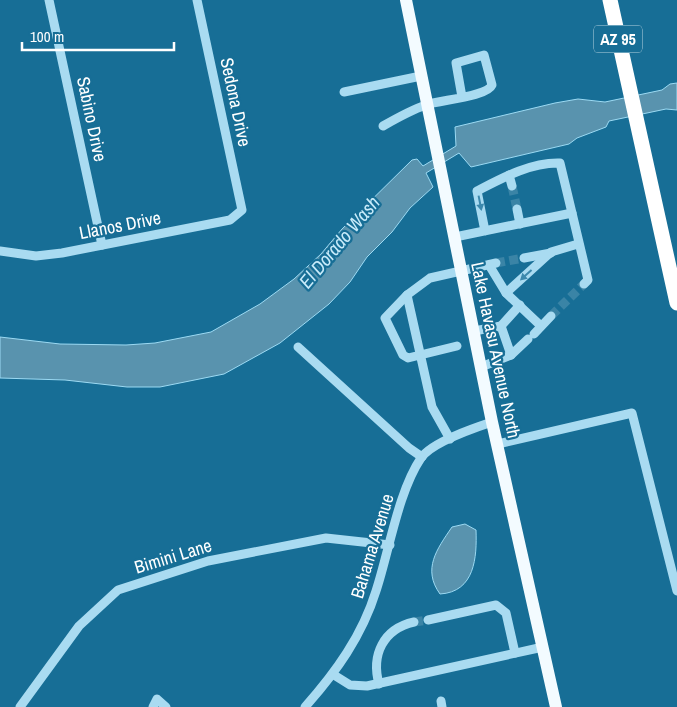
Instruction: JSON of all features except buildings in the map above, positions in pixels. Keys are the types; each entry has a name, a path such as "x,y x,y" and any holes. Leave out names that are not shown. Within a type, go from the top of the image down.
{"highway":[{"name":"AZ 95","path":"610,0 677,303"}],"main road":[{"name":"Lake Havasu Avenue North","path":"406,0 492,422 556,707"}],"street":[{"name":"Sabino Drive","path":"49,0 102,245"},
{"name":"Sedona Drive","path":"197,0 242,210"},
{"path":"383,126 405,113 427,105 462,97 490,89 492,85 484,55 456,63 462,97"},
{"path":"344,92 421,76"},
{"path":"485,231 477,190 509,175 550,163 560,164 588,280 584,284"},
{"path":"509,175 512,186"},
{"name":"Llanos Drive","path":"0,251 36,256 102,245 230,220 242,210"},
{"path":"517,210 520,224"},
{"path":"455,237 572,213"},
{"path":"524,258 578,244"},
{"path":"506,293 551,252"},
{"path":"457,346 408,358 403,356 385,323 385,318 407,295 430,278 492,264 506,293 541,326"},
{"path":"407,295 432,406 450,439"},
{"path":"474,331 501,326 520,305"},
{"path":"481,367 512,355 551,316"},
{"path":"501,326 512,355"},
{"path":"298,347 409,448 422,457 460,432 492,422"},
{"path":"498,444 632,413 677,591"},
{"name":"Bahama Avenue","path":"305,707 334,675 357,638 376,593 406,490 422,457"},
{"name":"Bimini Lane","path":"20,707 79,626 118,590 208,561 326,538 390,545"},
{"path":"428,620 496,605 506,613 515,653"},
{"path":"379,684 375,666 386,639 396,629 414,622"},
{"path":"334,675 350,685 367,686 542,647"},
{"path":"153,707 157,699 166,707"}],"water":[{"name":"El Dorado Wash","path":"677,83 677,110 666,109 609,121 606,127 577,138 569,144 471,167 459,153 426,173 433,187 410,208 392,232 367,257 350,282 329,304 280,343 224,374 160,387 127,387 65,380 0,378 0,337 60,344 126,345 155,343 211,332 260,304 294,279 321,254 342,229 412,160 417,159 423,166 456,146 455,127 578,99 605,102 662,90 670,84"},
{"path":"465,524 476,530 476,551 472,571 461,587 452,592 440,594 432,576 434,559 441,543 452,527"}],"tunnel":[{"path":"512,186 517,209"},
{"path":"496,263 524,258"},
{"path":"551,316 584,284"},
{"path":"414,622 428,620"}]}
